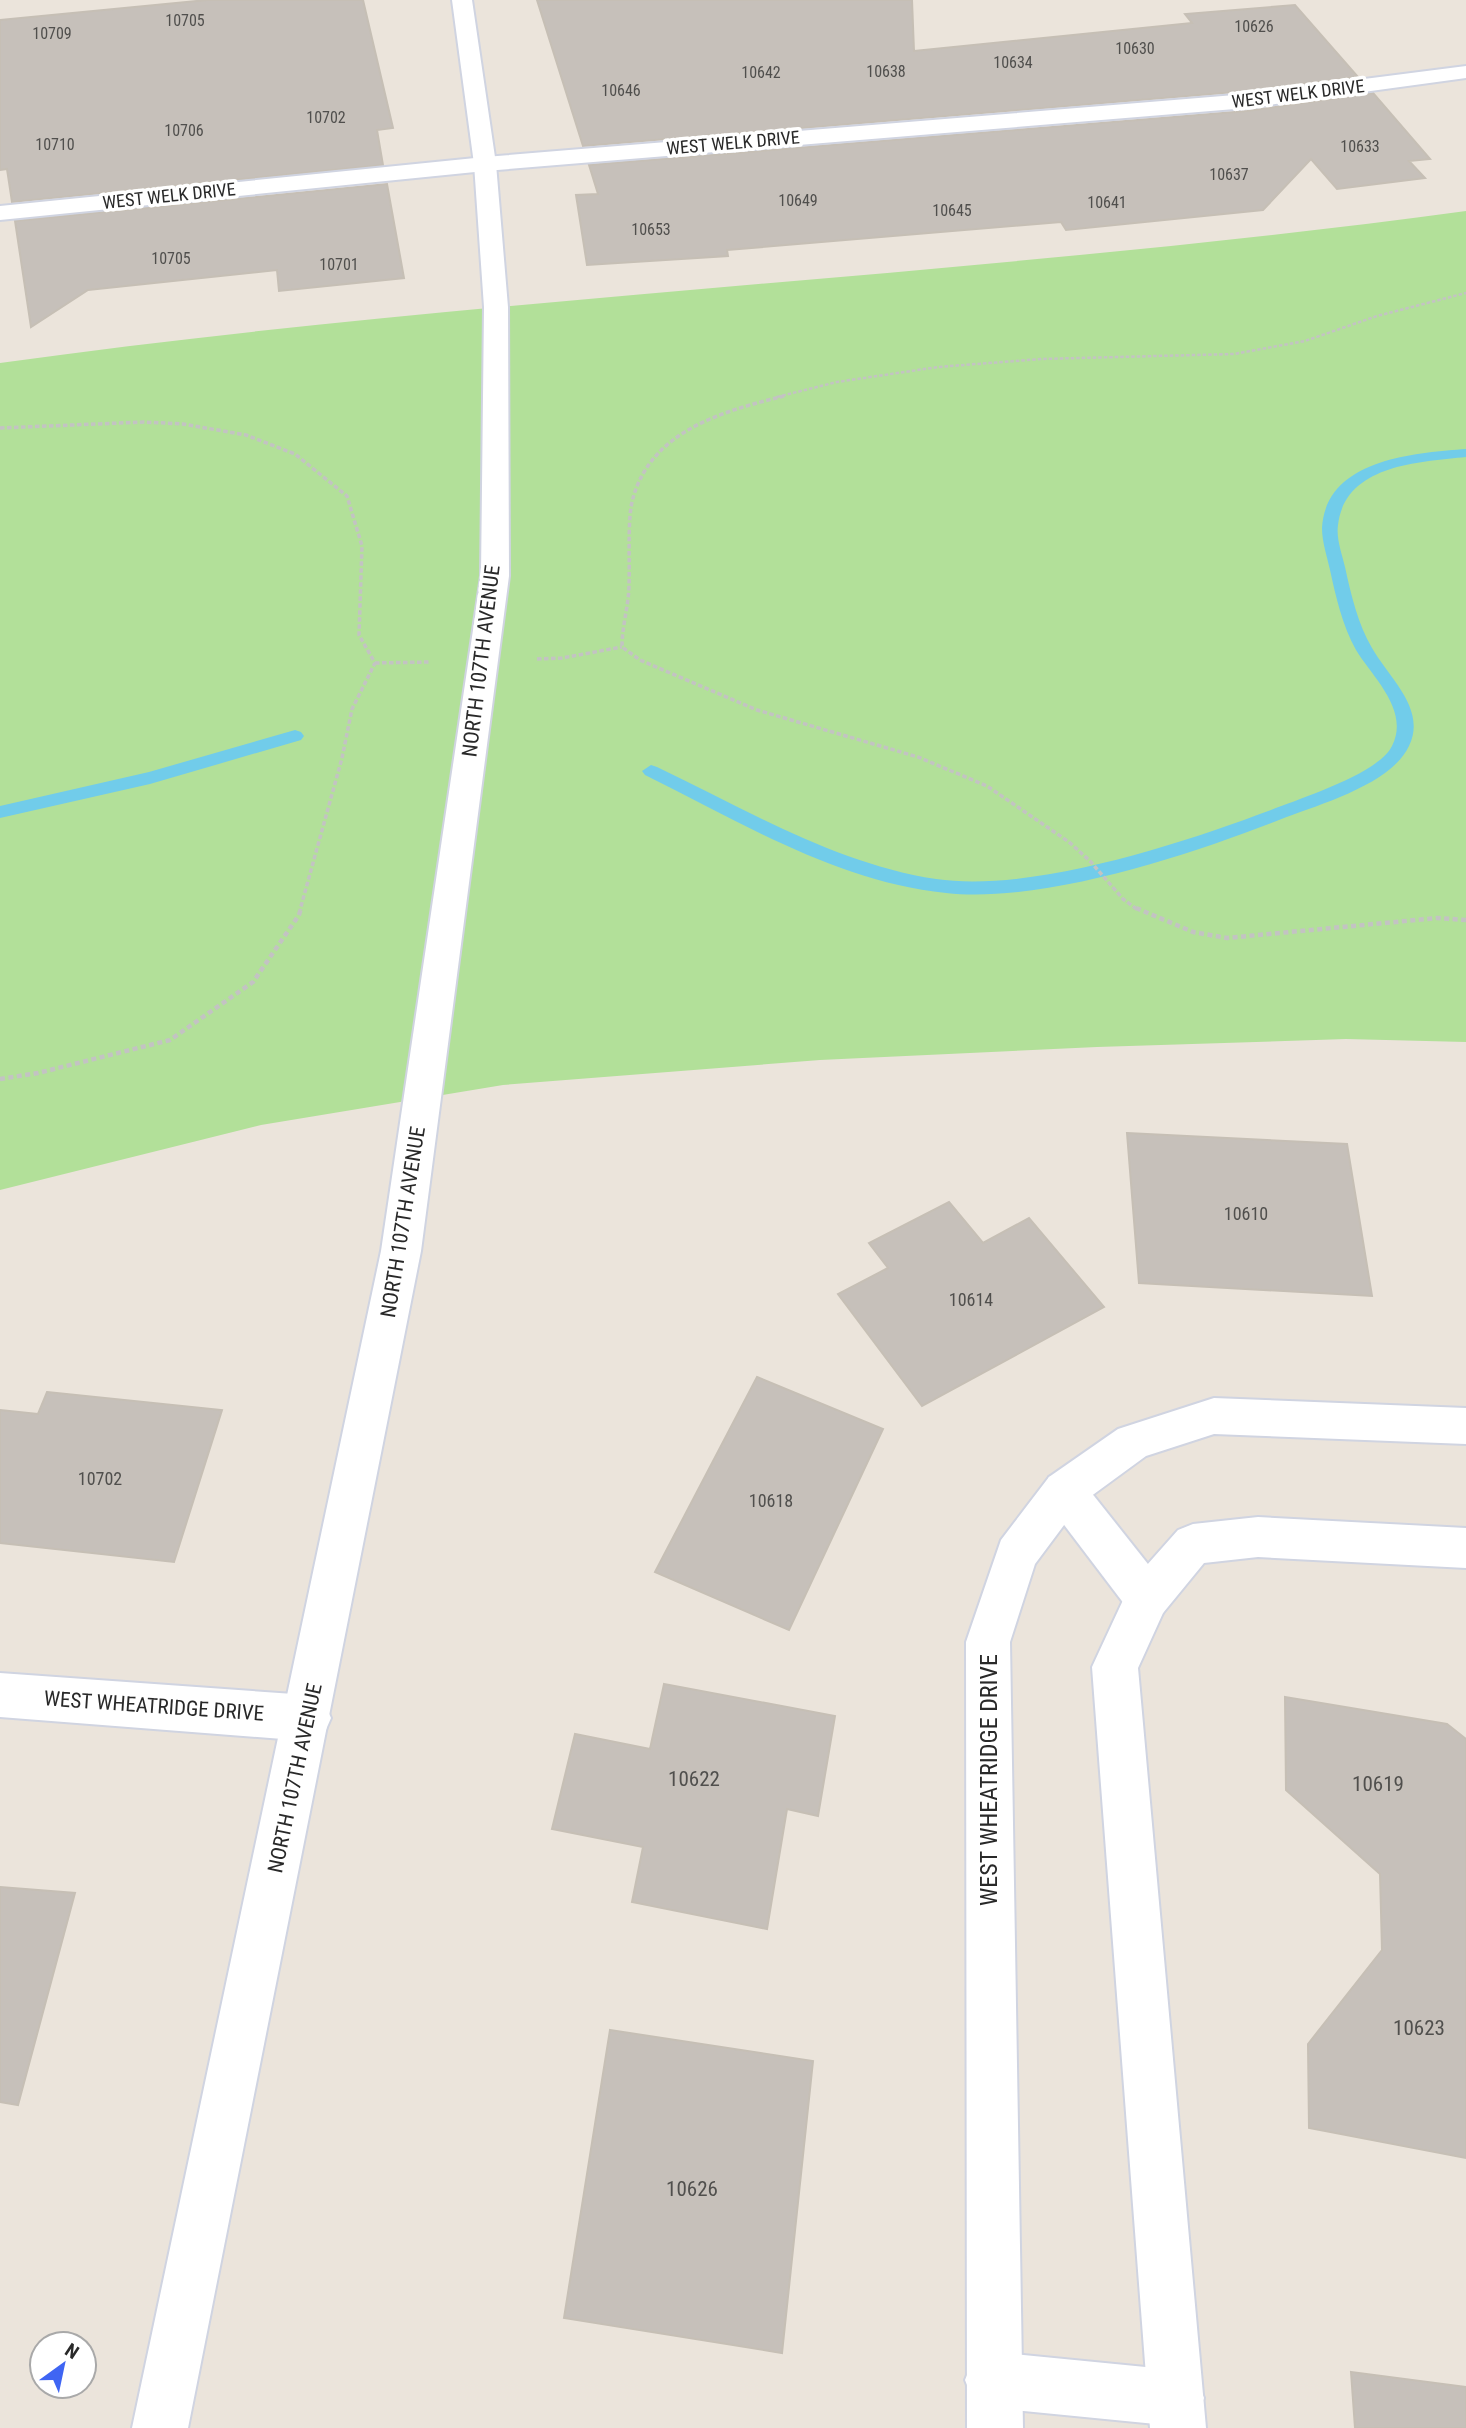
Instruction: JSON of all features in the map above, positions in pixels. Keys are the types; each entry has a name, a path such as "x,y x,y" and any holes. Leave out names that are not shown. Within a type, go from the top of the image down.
{"street":[{"name":"NORTH 107TH AVENUE","path":"160,2428 308,1718 401,1251 495,576 496,307 485,164 462,0"},
{"name":"WEST WELK DRIVE","path":"0,213 485,164 1247,101 1466,72"},
{"name":"WEST WHEATRIDGE DRIVE","path":"994,2404 988,1642 1016,1554 1064,1490 1133,1442 1214,1416 1466,1426"},
{"path":"1064,1490 1147,1598"},
{"path":"994,2404 1177,2413 1115,1667 1147,1598 1193,1544 1258,1537 1466,1548"},
{"name":"WEST WHEATRIDGE DRIVE","path":"0,1695 308,1718"}],"path":[{"path":"1466,293 1377,316 1305,341 1234,354 1028,360 938,367 837,382 726,412 684,430 649,461 632,499 629,600 622,626 622,647 640,660 757,710 905,753 954,771 1017,804 1052,828 1090,861 1123,899 1141,912 1193,932 1227,938 1437,918 1466,920"},
{"path":"0,428 145,422 183,424 246,435 295,454 347,496 362,546 359,635 375,663 352,709 342,758 299,915 253,982 170,1040 38,1073 0,1079"}],"green space":[{"path":"1466,211 1466,1042 1346,1039 1097,1047 820,1060 503,1085 261,1125 0,1190 0,363 366,320 1100,253"}],"building":[{"path":"207,0 363,0 393,128 377,130 383,165 12,202 7,169 0,170 0,20"},
{"path":"537,0 912,0 914,51 1192,23 1185,14 1295,5 1358,77 1247,91 583,146"},
{"path":"1373,93 1430,159 1409,161 1425,178 1337,189 1311,159 1263,210 1066,230 1061,222 727,250 728,256 587,265 576,195 598,194 589,165 1247,111"},
{"path":"387,184 404,278 279,291 277,270 88,290 31,327 15,221"},
{"path":"1127,1133 1347,1144 1372,1296 1139,1283"},
{"path":"949,1202 983,1243 1029,1218 1104,1307 922,1406 838,1294 888,1268 869,1243"},
{"path":"757,1377 883,1429 789,1630 655,1572"},
{"path":"47,1392 222,1410 174,1562 0,1543 0,1410 38,1414"},
{"path":"664,1684 835,1716 818,1816 787,1809 767,1929 632,1902 643,1847 552,1829 575,1734 650,1749"},
{"path":"1285,1697 1447,1724 1466,1739 1466,2158 1309,2128 1308,2044 1382,1950 1380,1874 1286,1790"},
{"path":"0,1887 75,1893 18,2105 0,2102"},
{"path":"610,2030 813,2061 782,2353 564,2318"},
{"path":"1351,2372 1466,2387 1466,2428 1355,2428"}],"waterway":[{"path":"651,771 822,853 894,877 947,887 992,887 1053,879 1189,845 1256,822 1356,782 1380,769 1389,763 1403,740 1405,728 1400,704 1364,649 1347,606 1330,535 1334,505 1345,489 1361,476 1380,467 1425,457 1466,453"},
{"path":"0,812 150,778 295,736"}]}
